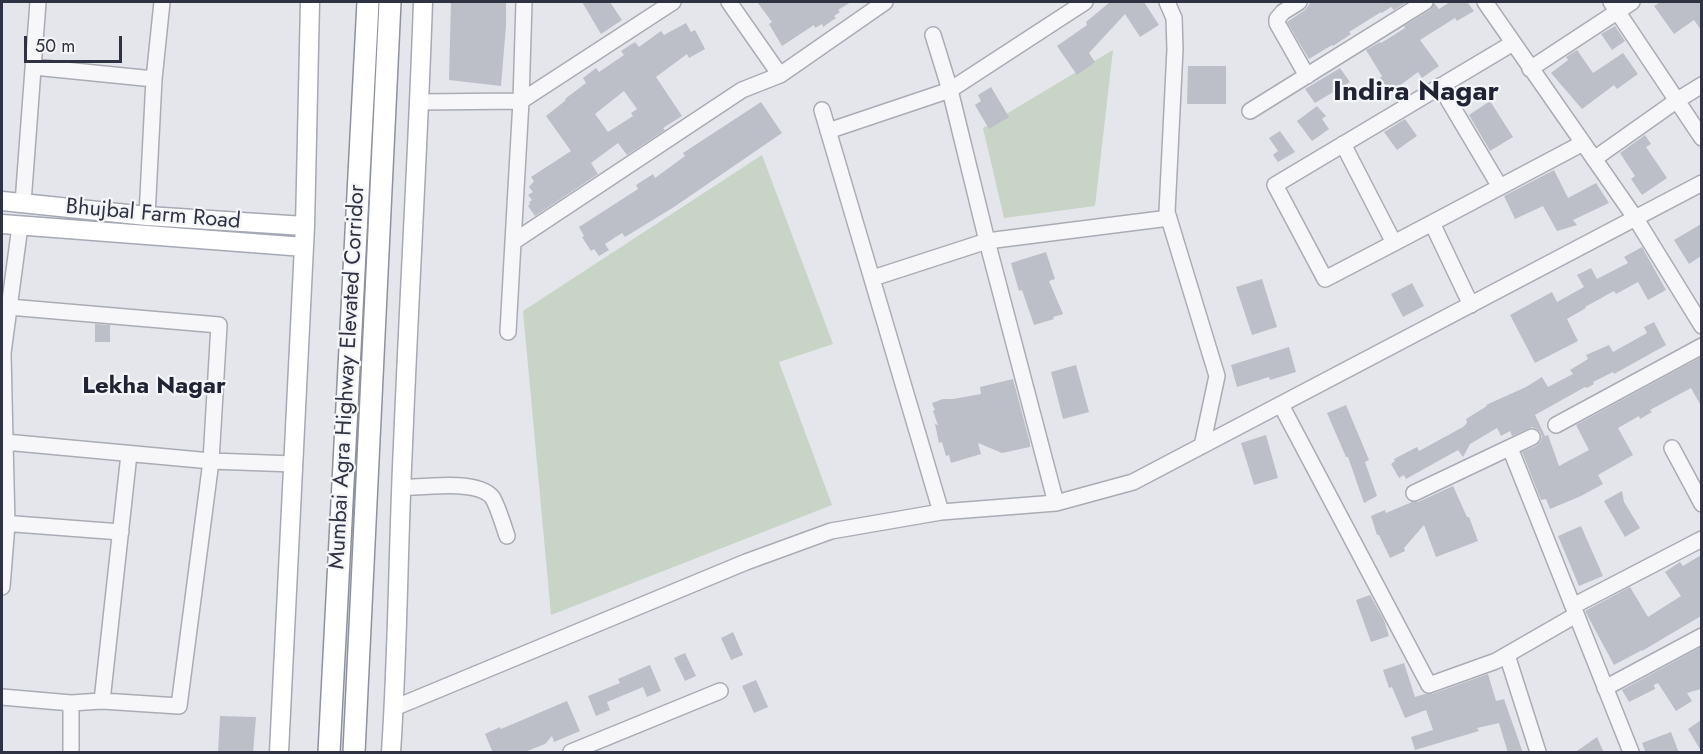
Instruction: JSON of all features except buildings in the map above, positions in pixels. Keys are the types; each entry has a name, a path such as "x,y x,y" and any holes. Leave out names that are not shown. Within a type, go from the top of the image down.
{"highway":[{"name":"Mumbai Agra Highway Elevated Corridor","path":"329,753 368,2"},
{"name":"Mumbai Agra Highway Elevated Corridor","path":"354,753 390,2"}],"main road":[{"path":"279,753 305,226 310,2"},
{"path":"391,753 423,2"},
{"name":"Bhujbal Farm Road","path":"2,201 147,216 305,226"},
{"name":"Bhujbal Farm Road","path":"2,224 304,247"}],"street":[{"path":"23,203 38,2"},
{"path":"147,216 154,79 162,2"},
{"path":"508,332 524,2"},
{"path":"420,102 521,101 673,2"},
{"path":"729,2 780,75"},
{"path":"513,242 742,90 780,75 885,2"},
{"path":"828,131 950,90 1085,2"},
{"path":"1167,2 1174,18 1175,49 1167,212 1217,376 1202,446"},
{"path":"1299,2 1283,12 1277,19 1307,76"},
{"path":"1250,111 1425,2"},
{"path":"1485,2 1636,219 1701,326"},
{"path":"1530,69 1614,6 1632,2"},
{"path":"1614,6 1701,138"},
{"path":"933,35 950,90 1056,503"},
{"path":"1513,43 1275,185 1325,279 1583,143"},
{"path":"34,67 154,79"},
{"path":"1594,159 1701,85"},
{"path":"1440,86 1500,187"},
{"path":"822,110 941,512"},
{"path":"1343,144 1394,243"},
{"path":"394,708 746,562 831,531 941,512 1056,503 1133,482 1701,183"},
{"path":"873,278 987,241 1169,218"},
{"path":"1432,223 1471,305"},
{"path":"2,576 5,442 2,353 20,226"},
{"path":"2,697 71,704 102,700 180,706 211,461 219,325 9,308"},
{"path":"1556,425 1701,345"},
{"path":"1281,405 1428,685 1508,655 1574,610 1701,539"},
{"path":"1414,493 1532,437"},
{"path":"5,442 211,461 294,464"},
{"path":"1510,448 1631,753"},
{"path":"1672,448 1701,504"},
{"path":"102,700 129,453"},
{"path":"401,488 465,486 482,490 492,498 507,536"},
{"path":"4,524 121,532"},
{"path":"1605,688 1701,636"},
{"path":"1508,655 1538,753"},
{"path":"572,753 720,691"},
{"path":"71,704 71,753"}],"green space":[{"path":"1113,50 1095,206 1004,218 983,128"},
{"path":"762,155 833,344 779,362 832,505 551,615 523,311"}],"district":[{"name":"Indira Nagar","path":"1416,93"},
{"name":"Lekha Nagar","path":"154,387"}]}
